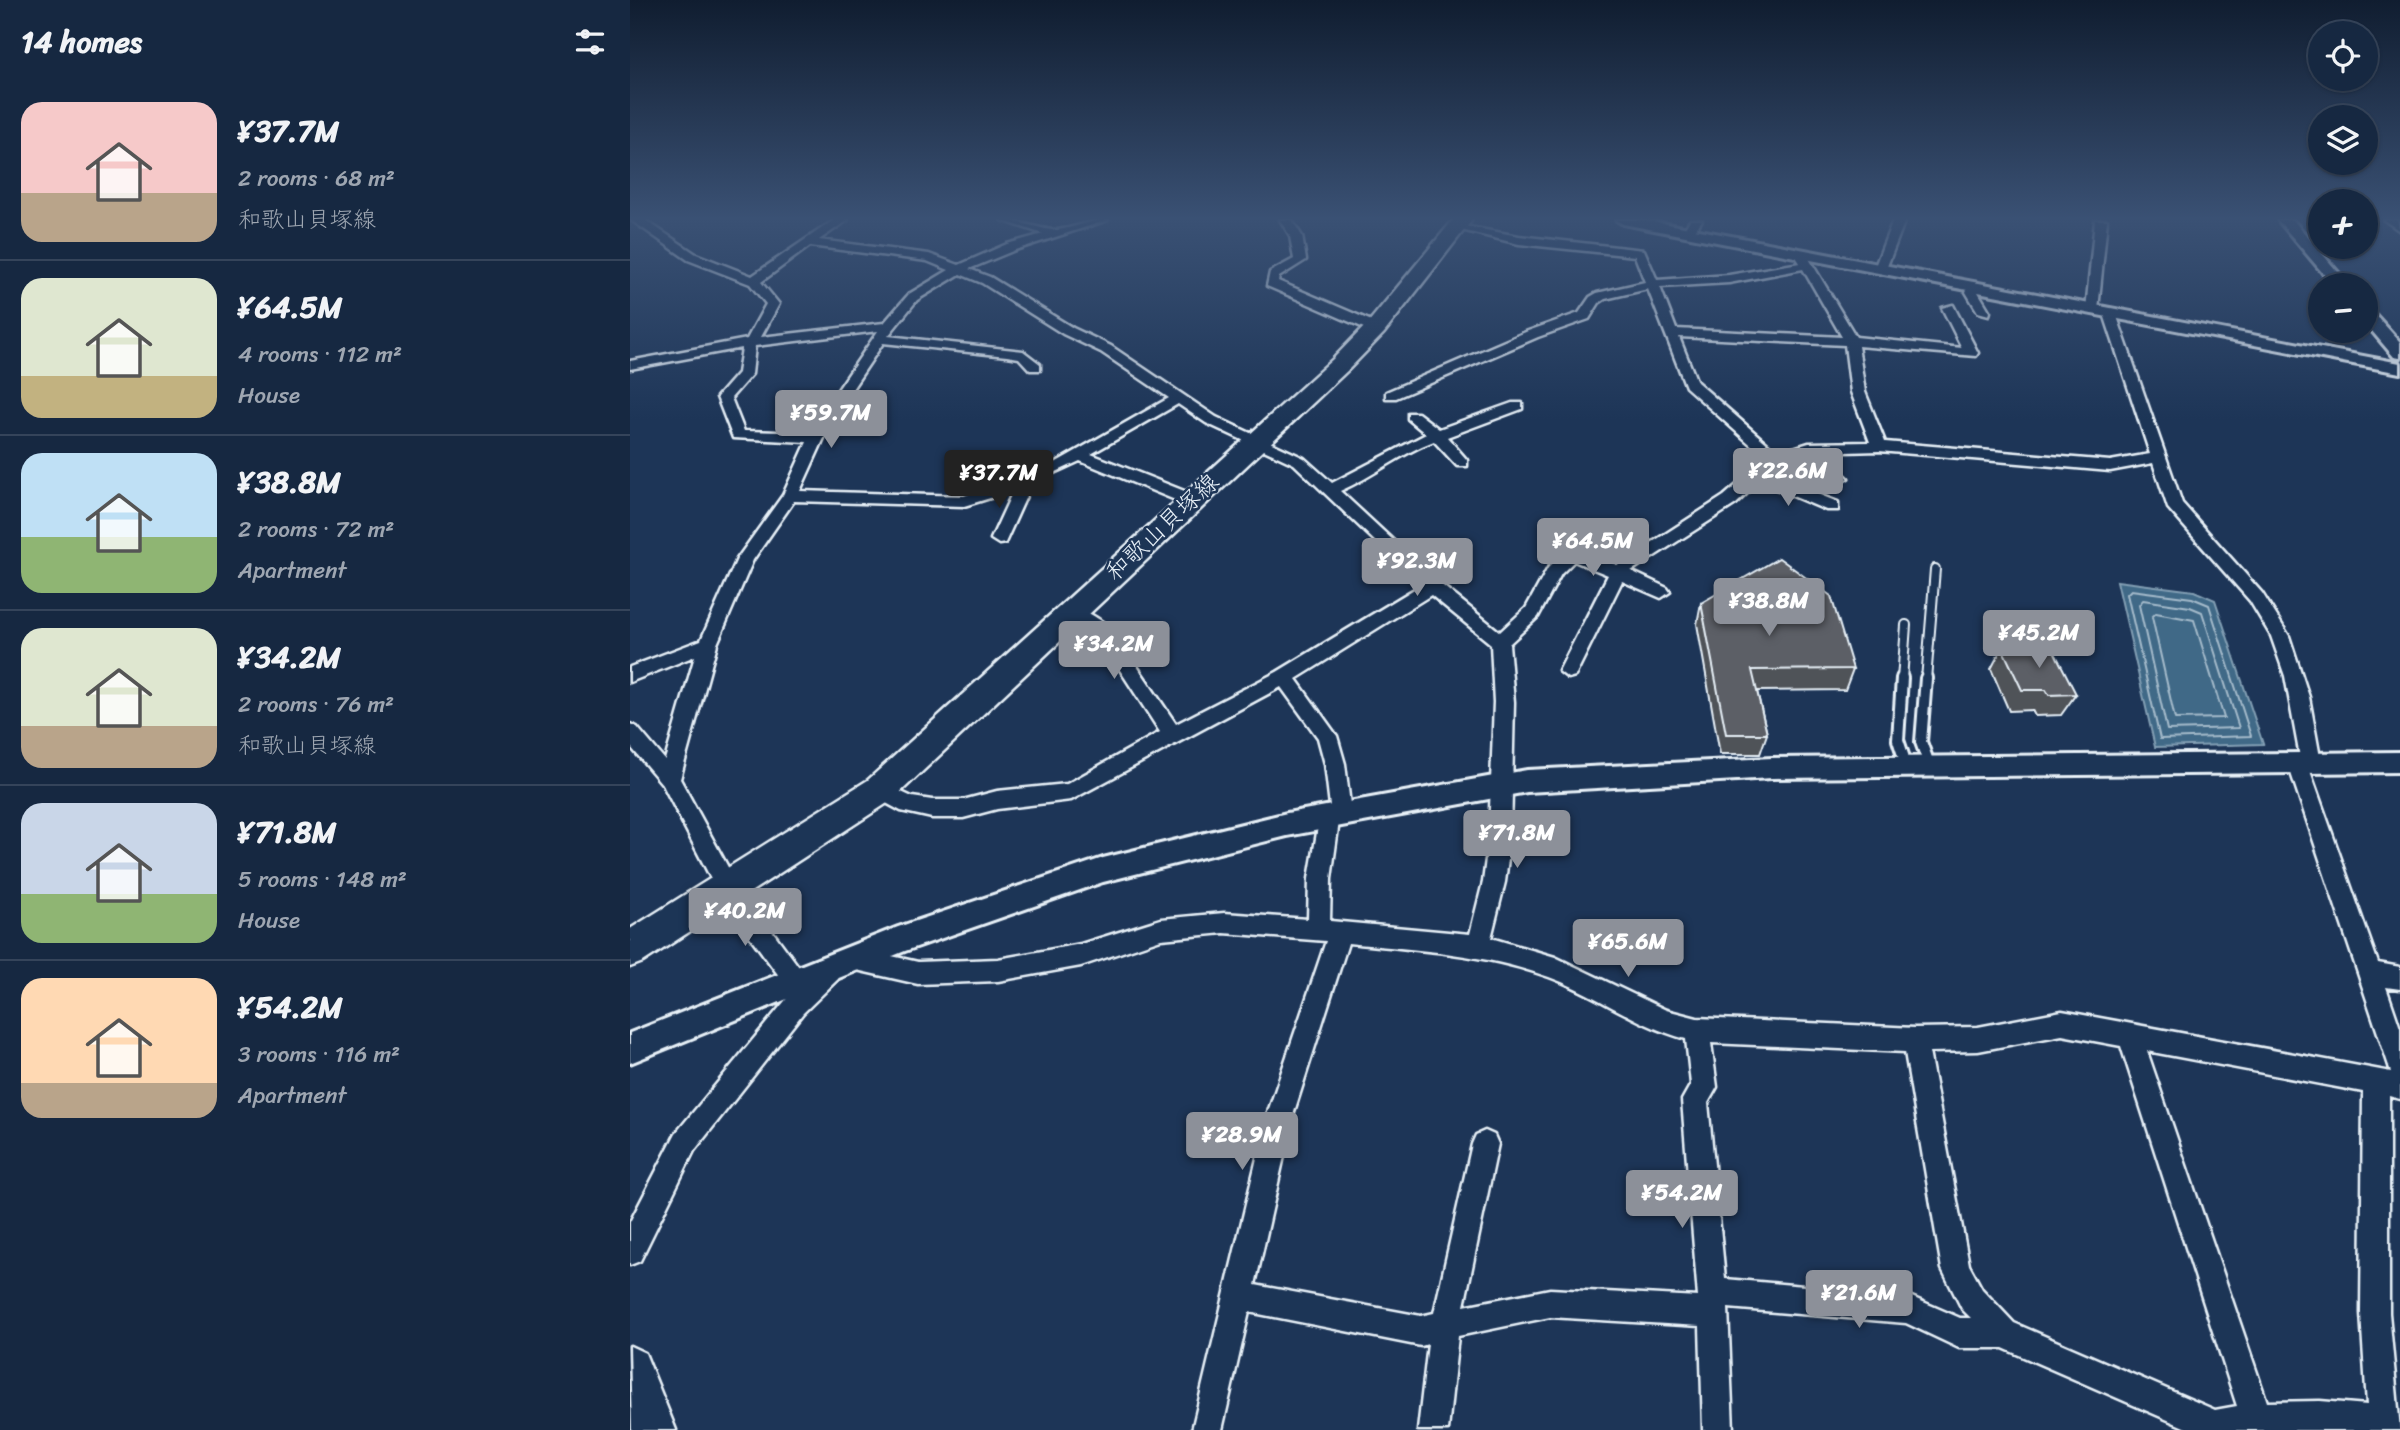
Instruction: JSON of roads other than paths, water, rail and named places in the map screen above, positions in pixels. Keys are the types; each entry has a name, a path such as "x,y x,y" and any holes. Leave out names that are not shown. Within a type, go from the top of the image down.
{"main road":[{"name":"和歌山貝塚線","path":"630,950 880,790 1255,440 1341,364 1376,328 1409,287"},
{"path":"630,1368 654,1430"}],"street":[{"path":"759,287 773,304 751,342 745,374 724,397 738,435 816,438"},
{"path":"670,779 708,644 745,559 790,496 827,416 883,333 913,297 931,287"},
{"path":"997,287 1068,331 1106,349 1211,421 1298,461 1432,586 1500,641 1504,702 1499,789 1500,836 1494,882 1478,945"},
{"path":"1279,287 1340,315 1376,328"},
{"path":"1391,395 1533,334 1584,316 1594,300 1601,296 1643,287"},
{"path":"1656,287 1670,333 1691,384 1780,457 1840,478"},
{"path":"1820,287 1851,341 1858,392 1879,446"},
{"path":"1984,312 1972,292 1973,287 2400,368"},
{"path":"2092,310 2094,287"},
{"path":"1670,333 1851,341 1971,353 1948,308"},
{"path":"2110,314 2174,504 2186,522 2255,596 2281,635 2292,660 2302,697 2304,764 2369,973 2400,1062"},
{"path":"2378,328 2400,353"},
{"path":"630,365 751,342 883,333 1023,355 1035,367"},
{"path":"790,496 964,501 1026,479 1079,455 1177,399"},
{"path":"1331,489 1364,475 1415,443 1517,406"},
{"path":"1413,416 1437,435 1462,463"},
{"path":"1568,671 1618,572 1730,500 1780,457 1809,448 1879,446 2110,466 2160,457"},
{"path":"1079,455 1191,500"},
{"path":"1757,476 1832,506"},
{"path":"999,539 1026,479"},
{"path":"1500,641 1521,627 1538,605 1559,562 1573,554 1661,592"},
{"path":"880,790 908,805 932,808 964,808 997,800 1071,792 1114,765 1284,677 1432,586"},
{"path":"1068,613 1096,625 1108,637 1172,734"},
{"path":"630,676 708,644"},
{"path":"1207,1430 1237,1296 1329,931 1320,879 1335,814 1335,764 1327,736 1284,677"},
{"path":"630,732 670,779 728,889 796,981"},
{"path":"630,1048 972,912 1073,879 1172,851 1335,814 1499,789 1527,781 1593,775 1772,768 2400,762"},
{"path":"846,961 918,973 999,970 1082,956 1161,929 1224,923 1329,931 1478,945 1555,968 1663,1021 1697,1030 1915,1040 1978,1039 2062,1023 2388,1083 2375,1313 2392,1426 2340,1416 2256,1416 2216,1428 2004,1333 1972,1299 1956,1269 1915,1040"},
{"path":"630,1251 685,1142 795,1005 846,961"},
{"path":"2369,973 2400,978"},
{"path":"1697,1030 1703,1087 1695,1100 1713,1302 1718,1430"},
{"path":"2130,1036 2256,1416"},
{"path":"1433,1430 1445,1327 1485,1144"},
{"path":"1237,1296 1422,1331 1510,1309 1550,1303 1713,1302 1907,1309 1959,1333 2004,1333"}],"lane":[{"path":"1919,767 1935,569"},
{"path":"1906,625 1898,740 1919,767"}],"water":[{"path":"2117,581 2194,591 2215,600 2263,744 2155,747"}]}
